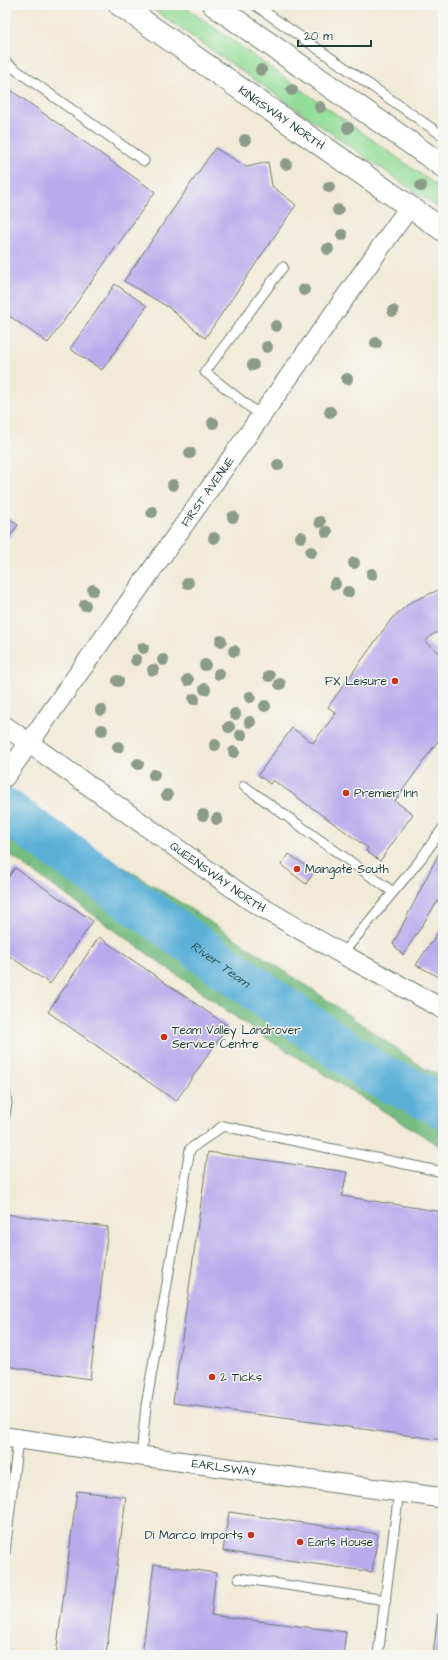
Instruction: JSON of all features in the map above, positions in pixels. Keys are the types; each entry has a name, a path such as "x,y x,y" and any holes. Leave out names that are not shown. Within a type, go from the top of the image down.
{"street":[{"name":"KINGSWAY NORTH","path":"120,5 443,230"},
{"path":"214,5 443,166"},
{"name":"FIRST AVENUE","path":"5,776 410,206"},
{"name":"QUEENSWAY NORTH","path":"5,726 251,901 342,954 443,1009"},
{"name":"EARLSWAY","path":"12,1438 443,1498"}],"lane":[{"path":"255,5 443,136"},
{"path":"5,62 144,161"},
{"path":"261,416 204,372 283,267"},
{"path":"244,786 393,892"},
{"path":"342,954 420,860 443,828"},
{"path":"5,1089 7,1103 5,1115"},
{"path":"141,1456 146,1406 190,1149 224,1126 443,1172"},
{"path":"5,1552 12,1438"},
{"path":"378,1655 399,1492"},
{"path":"239,1578 386,1600"}],"green space":[{"path":"147,5 182,5 443,190 443,211"},
{"path":"20,802 189,908 313,990 425,1069 443,1075 443,1148 255,1031 10,855 5,861 5,824"}],"building":[{"path":"5,86 155,192 48,343 5,313"},
{"path":"215,148 247,167 268,162 272,186 296,205 205,338 168,307 124,281"},
{"path":"115,284 147,306 102,370 70,349"},
{"path":"5,515 18,525 5,543"},
{"path":"443,588 443,629 432,635 425,642 443,655 443,734 395,801 413,814 380,861 366,851 368,848 273,780 270,784 258,775 292,728 313,743 336,713 328,707 392,618 411,602"},
{"path":"443,845 443,893 403,955 393,944"},
{"name":"Maingate South","path":"289,854 314,872 306,884 281,865"},
{"path":"15,868 93,921 50,984 5,953 5,882"},
{"path":"443,925 443,979 416,965"},
{"path":"99,937 228,1026 176,1101 48,1012"},
{"path":"208,1152 347,1172 342,1196 443,1212 443,1440 173,1403"},
{"path":"5,1214 108,1227 90,1379 5,1366"},
{"path":"77,1491 126,1497 106,1655 56,1655"},
{"name":"Earls House","path":"229,1512 378,1534 372,1572 223,1551"},
{"path":"154,1564 216,1573 211,1615 346,1632 343,1655 142,1655"},
{"path":"438,1614 443,1614 443,1655 433,1655"}],"waterway":[{"name":"River Team","path":"5,810 373,1072 443,1106"}],"place":[{"name":"FX Leisure","path":"395,681"},
{"name":"Premier Inn","path":"346,793"},
{"name":"Maingate South","path":"297,869"},
{"name":"Team Valley Landrover Service Centre","path":"164,1037"},
{"name":"2 Ticks","path":"212,1377"},
{"name":"Di Marco Imports","path":"251,1535"},
{"name":"Earls House","path":"300,1542"}]}
